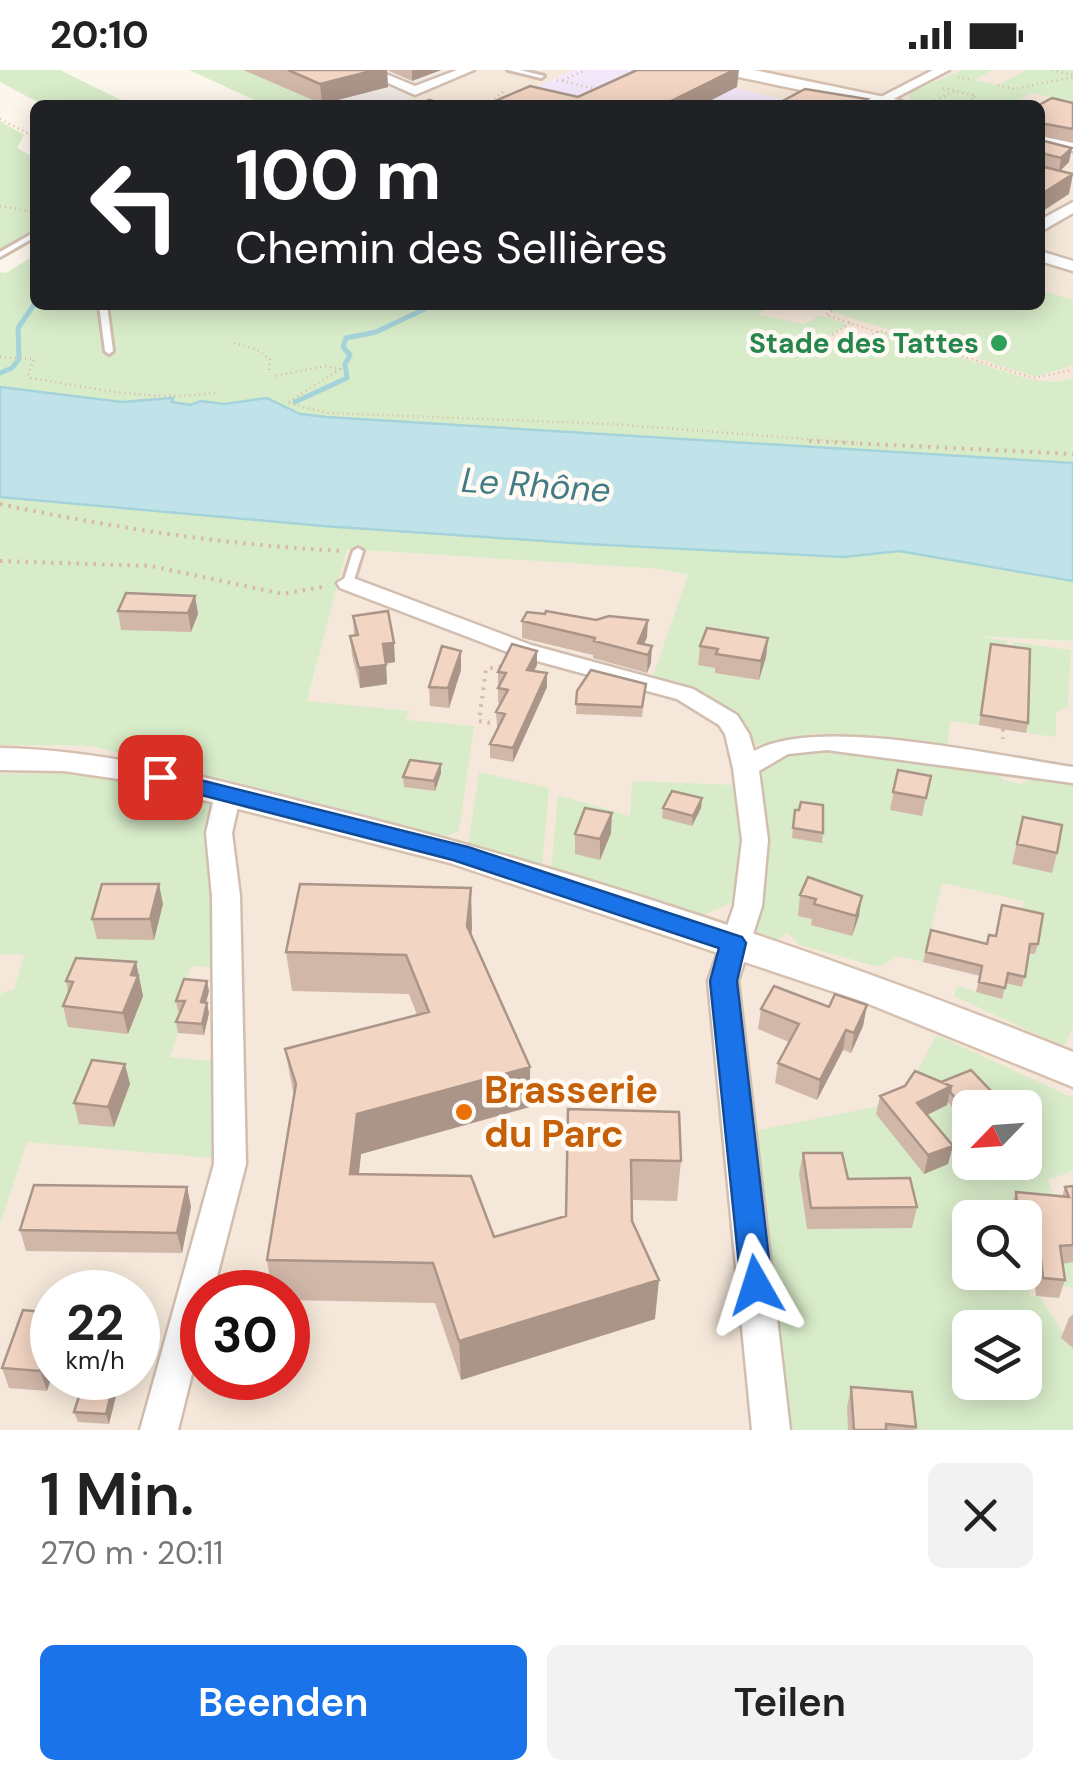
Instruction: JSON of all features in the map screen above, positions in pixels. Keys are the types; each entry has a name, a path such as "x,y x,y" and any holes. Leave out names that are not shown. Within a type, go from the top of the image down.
{"street":[{"path":"365,70 415,90"},
{"path":"404,100 415,90 468,70"},
{"path":"877,100 944,70"},
{"path":"724,71 852,100"},
{"path":"1045,145 1073,145"},
{"path":"1045,146 1073,153"},
{"path":"1045,224 1073,206"},
{"path":"1045,258 1073,266"},
{"path":"348,583 524,650 685,694 728,720 737,734 746,768 754,840 748,906 723,981 771,1430"},
{"path":"746,768 775,747 809,742 930,754 1073,775"},
{"path":"0,759 93,763 228,793 459,853 948,1016 1073,1070"},
{"path":"159,1430 230,1164 226,896 219,833 228,793"}],"lane":[{"path":"512,70 541,76"},
{"path":"0,255 30,237"},
{"path":"104,310 108,351"},
{"path":"348,583 358,552"}],"path":[{"path":"547,87 586,70"},
{"path":"1052,70 1073,76"},
{"path":"998,85 1014,89 1073,76"},
{"path":"554,79 602,90 611,86"},
{"path":"938,87 976,96 972,100"},
{"path":"935,100 954,90"},
{"path":"498,100 494,99 506,93"},
{"path":"0,118 30,134"},
{"path":"0,206 30,211"},
{"path":"833,310 826,315 877,332 848,350 822,342 850,324"},
{"path":"881,331 1033,378 1073,370"},
{"path":"234,343 263,353 270,359 269,370"},
{"path":"2,358 34,359 35,365 29,370 31,378 84,389 194,398 218,392"},
{"path":"276,376 332,365 340,369 287,404 328,413 612,424 810,441 1073,454"},
{"path":"0,504 75,520 268,546 358,552"},
{"path":"0,561 152,566 282,594 348,583"},
{"path":"490,722 479,721 486,668 514,666"},
{"path":"1003,729 1003,739"}],"shaded area":[{"path":"243,70 468,70 415,91 405,100 312,100"},
{"path":"468,70 1073,70 1073,378 1054,382 875,364 773,348 757,315 764,310 1045,310 1045,100 405,100 415,91"},
{"path":"574,70 656,70 785,100 531,100 514,96"},
{"path":"347,549 659,569 959,635 1073,641 1073,1430 0,1430 0,745 92,746 270,790 307,701"}],"green space":[{"path":"0,70 60,70 121,100 34,100 0,82"},
{"path":"189,70 243,70 312,100 254,100"},
{"path":"963,70 992,70 975,80 998,85 1027,70 1073,70 1073,102 1032,93 1019,100 910,100 910,92"},
{"path":"0,121 24,135 17,148 30,155 30,233 0,251"},
{"path":"30,258 30,310 764,310 758,315 805,324 820,315 847,324 821,342 848,351 880,331 1028,379 1054,382 1073,378 1073,463 327,417 300,414 267,398 190,405 171,401 172,398 122,402 0,387 0,272 6,273"},
{"name":"Stade des Tattes","path":"1045,292 1073,300 1073,365 1036,377 827,310 1045,310"},
{"path":"0,497 587,544 843,557 899,551 1073,581 1073,641 978,636 1007,641 1005,655 986,660 987,682 982,700 985,701 979,725 950,721 947,748 819,734 749,745 744,729 726,706 698,692 652,679 688,575 659,569 347,549 307,701 409,711 406,720 474,726 459,831 442,838 92,746 0,745"},
{"path":"1013,642 1071,650 1068,707 1056,712 1056,737 1026,733 1030,666 1012,657"},
{"path":"821,747 992,767 1003,780 1021,784 1037,775 1073,781 1073,1027 1064,1047 954,996 957,986 1002,999 1005,983 1028,955 1035,955 1041,925 1021,920 1024,901 942,883 923,962 898,956 879,967 800,945 787,933 778,940 758,932 753,921 766,822 758,783 762,768 776,755"},
{"path":"78,772 216,801 210,879 219,968 191,966 178,1010 185,1012 170,1057 221,1062 223,1159 27,1142 0,1224 0,994 14,989 24,955 0,954 0,774"},
{"path":"479,772 549,788 542,867 468,845"},
{"path":"632,781 736,785 743,817 738,900 698,917 551,870 558,795 630,816"},
{"path":"937,1035 1073,1098 1073,1171 1048,1180 1073,1242 1073,1287 1042,1285 1042,1200 952,1200 952,1290 1029,1290 1030,1296 1040,1297 1073,1348 1073,1430 785,1430 753,1131 900,1102"}],"water":[{"name":"Le Rhône","path":"0,387 122,402 173,398 172,402 190,405 267,398 300,414 327,417 1073,463 1073,581 899,551 844,557 587,544 323,526 0,497"}],"building":[{"path":"288,70 375,70 320,84"},
{"path":"637,70 734,70 673,100 498,100 530,86 578,97"},
{"path":"805,89 867,99 865,100 784,100"},
{"path":"1052,98 1073,103 1073,129 1045,124 1045,102"},
{"path":"1045,141 1072,148 1061,158 1045,154"},
{"path":"1045,167 1073,174 1045,192"},
{"path":"126,593 195,596 188,613 118,611"},
{"path":"388,611 394,643 383,644 386,665 359,668 350,636 358,635 353,616"},
{"path":"546,611 596,620 609,616 648,620 638,643 652,646 648,655 522,621 527,612"},
{"path":"707,628 768,638 761,661 716,654 718,649 700,646"},
{"path":"512,644 537,651 527,670 547,673 513,748 490,744 505,714 496,712 508,690 498,688 506,673 498,672"},
{"path":"991,644 1030,649 1028,723 981,715"},
{"path":"442,646 461,651 448,688 429,687"},
{"path":"591,670 646,684 642,707 576,704 577,691"},
{"path":"410,760 441,764 434,781 403,777"},
{"path":"898,770 931,776 926,798 893,792"},
{"path":"672,791 702,798 693,816 663,808"},
{"path":"801,802 823,805 823,833 793,828 795,810 799,810"},
{"path":"585,808 612,813 600,839 575,834"},
{"path":"1023,817 1062,825 1057,853 1017,844"},
{"path":"808,877 862,896 856,916 814,904 816,899 800,895"},
{"path":"102,884 159,884 150,919 92,919"},
{"path":"300,884 471,888 467,926 530,1067 357,1114 350,1174 471,1176 494,1237 566,1216 568,1109 679,1112 681,1161 631,1160 632,1221 659,1280 459,1341 433,1263 267,1260 296,1084 285,1049 429,1012 406,955 286,952"},
{"path":"1002,905 1043,914 1038,944 1030,944 1025,977 1008,973 1005,988 979,982 982,966 926,952 931,930 987,944 989,935 996,936"},
{"path":"76,958 136,962 131,975 138,976 123,1013 63,1006 73,982 66,981"},
{"path":"184,979 207,981 201,1002 207,1003 202,1024 176,1022 185,1001 176,1001"},
{"path":"774,986 829,1007 835,994 867,1005 854,1033 846,1030 820,1080 778,1063 799,1024 761,1009"},
{"path":"92,1060 125,1064 108,1107 74,1103"},
{"path":"971,1070 990,1090 952,1090 952,1094 951,1086 941,1082"},
{"path":"915,1071 951,1086 917,1103 952,1146 928,1155 880,1096 905,1086"},
{"path":"803,1153 842,1153 848,1179 910,1178 917,1207 811,1208"},
{"path":"34,1185 187,1187 177,1233 20,1230"},
{"path":"1073,1186 1073,1245 1060,1246 1065,1280 1043,1278 1042,1200 1017,1200 1016,1192 1069,1197 1065,1187"},
{"path":"23,1310 30,1311 30,1370 2,1368"},
{"path":"851,1387 912,1392 916,1427 886,1424 886,1430 854,1430"},
{"path":"78,1400 110,1400 106,1414 74,1412"}],"waterway":[{"path":"0,373 12,368 19,359 18,328 30,310"},
{"path":"295,402 347,378 345,364 350,355 343,347 346,338 376,332 422,310"}],"place":[{"name":"Stade des Tattes","path":"999,343"},
{"name":"Brasserie du Parc","path":"464,1112"}],"route":[{"path":"160,777 459,853 733,943 723,981 756,1285"}]}
